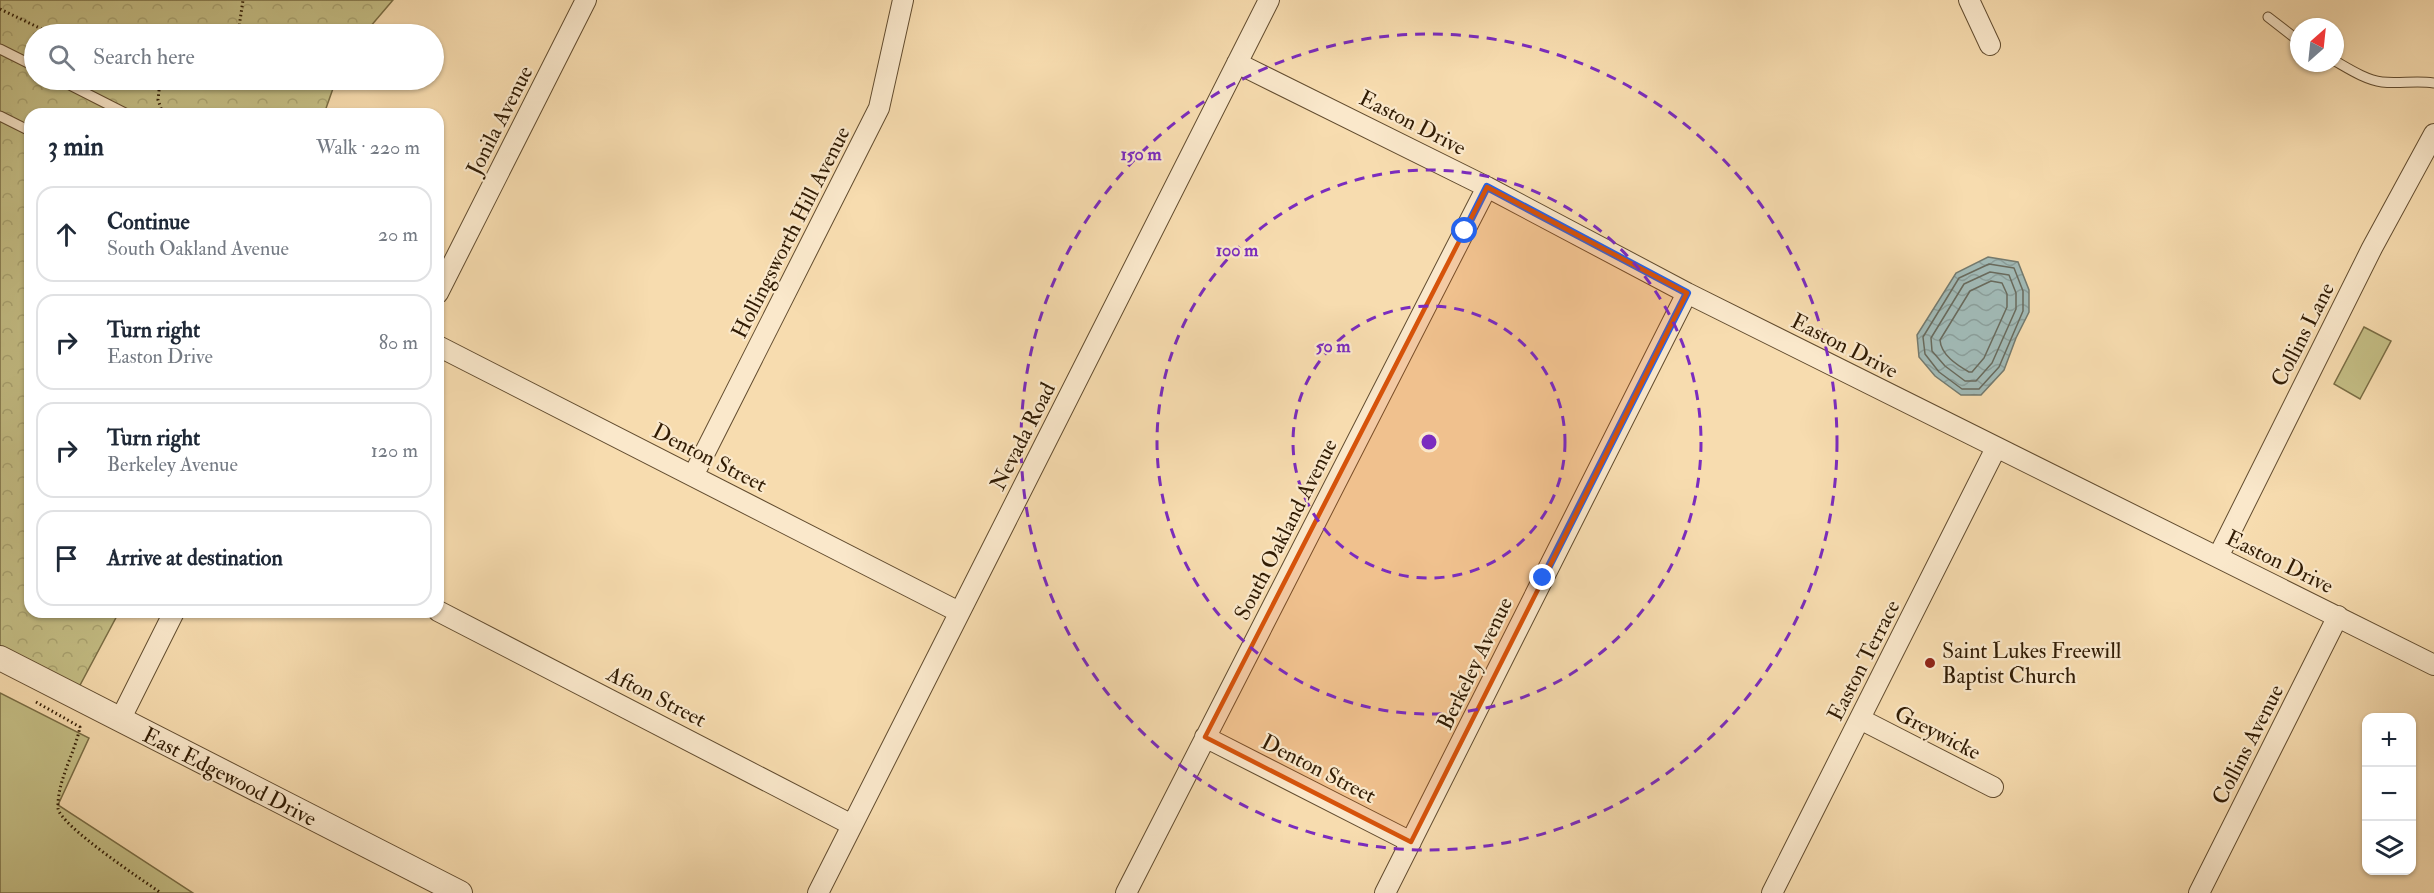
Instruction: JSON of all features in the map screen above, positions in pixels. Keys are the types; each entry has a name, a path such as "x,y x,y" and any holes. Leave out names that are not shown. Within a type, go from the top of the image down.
{"street":[{"name":"Jonila Avenue","path":"444,281 586,0"},
{"name":"Hollingsworth Hill Avenue","path":"693,476 879,108 903,0"},
{"name":"Nevada Road","path":"818,893 1269,0"},
{"path":"1969,0 1990,45"},
{"name":"Easton Drive","path":"1237,63 1487,187 1687,293 2434,665"},
{"name":"Collins Lane","path":"2217,557 2372,248 2434,134"},
{"name":"South Oakland Avenue","path":"1126,893 1487,187"},
{"name":"Berkeley Avenue","path":"1385,893 1687,293"},
{"name":"Denton Street","path":"444,349 959,612"},
{"name":"Easton Terrace","path":"1772,893 1996,448"},
{"name":"Afton Street","path":"444,614 852,825"},
{"name":"Collins Avenue","path":"2199,893 2338,616"},
{"path":"120,720 171,618"},
{"name":"East Edgewood Drive","path":"0,658 460,893"},
{"name":"Greywicke","path":"1860,720 1994,787"},
{"name":"Denton Street","path":"1205,737 1411,842"}],"lane":[{"path":"2268,17 2290,34"},
{"path":"0,49 24,61"},
{"path":"2344,66 2382,82 2408,80 2434,84"},
{"path":"80,90 115,108"},
{"path":"0,116 24,128"}],"path":[{"path":"239,24 243,0"},
{"path":"0,9 31,24"},
{"path":"159,90 158,100 161,108"},
{"path":"27,697 80,727 59,793 58,811 65,821 161,893"}],"highlighted area":[{"path":"1487,187 1687,293 1411,842 1205,737"}],"green space":[{"path":"0,0 393,0 373,24 24,24 24,90 332,90 326,108 24,108 24,618 116,618 79,687 0,646"},
{"path":"2364,327 2391,341 2360,399 2334,384"},
{"path":"0,693 89,738 58,805 193,893 0,893"}],"water":[{"path":"1988,257 2018,262 2029,290 2029,312 2004,370 1981,395 1961,395 1935,376 1919,357 1917,335 1956,273"}],"place":[{"name":"Saint Lukes Freewill Baptist Church","path":"1930,663"}],"route":[{"path":"1465,231 1487,187 1687,293 1543,578"}]}
